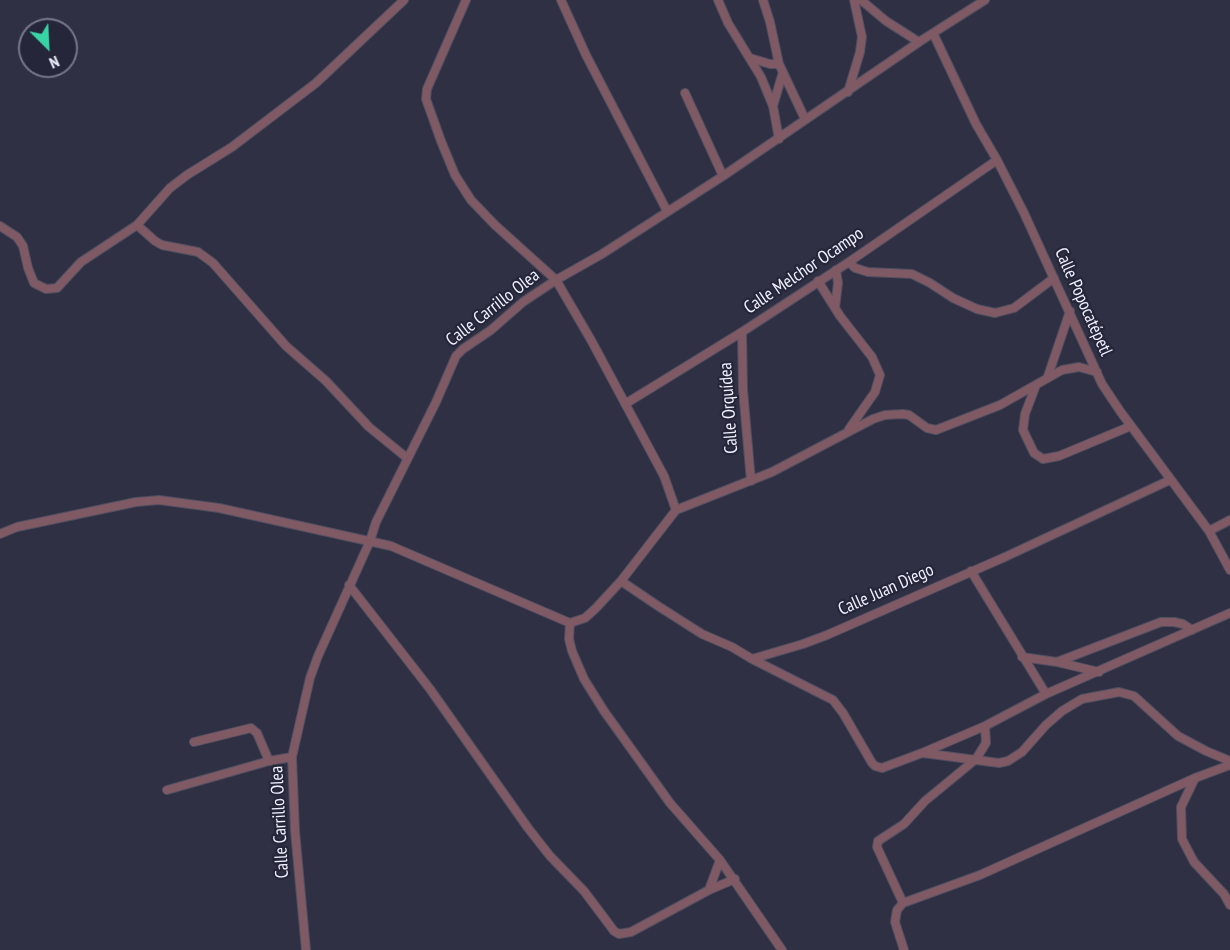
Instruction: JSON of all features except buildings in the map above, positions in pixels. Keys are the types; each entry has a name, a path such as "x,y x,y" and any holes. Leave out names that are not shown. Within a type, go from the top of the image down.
{"street":[{"path":"0,226 17,237 23,246 34,283 51,289 61,285 81,262 137,225 171,188 187,175 232,147 316,83 404,0"},
{"path":"466,0 427,89 426,99 430,115 455,175 471,200 556,280 664,476 676,510"},
{"path":"561,0 586,55 667,212"},
{"path":"718,0 734,33 761,77 773,106 778,140"},
{"path":"763,0 781,68 805,119"},
{"path":"848,92 862,37 854,0"},
{"path":"861,0 886,21 919,42"},
{"name":"Calle Carrillo Olea","path":"306,950 295,831 292,757 310,678 349,585 370,542 373,530 456,356 523,302 723,176 919,42 985,0"},
{"name":"Calle Popocatépetl","path":"933,33 976,124 997,160 1109,395 1209,531 1230,570"},
{"path":"750,58 781,68"},
{"path":"773,106 781,68"},
{"path":"685,93 723,176"},
{"name":"Calle Melchor Ocampo","path":"625,404 742,332 849,262 997,160"},
{"path":"137,225 162,245 198,252 213,263 286,346 326,381 369,427 406,458"},
{"path":"849,262 855,268 868,273 912,274 953,298 977,309 995,313 1014,308 1054,278"},
{"path":"835,308 838,283 836,270"},
{"path":"819,281 835,308 872,357 880,375 875,392 846,433"},
{"path":"1048,376 1070,311"},
{"name":"Calle Orquídea","path":"742,332 743,390 751,481"},
{"path":"0,534 17,527 136,502 159,500 219,508 391,546 570,623 585,618 591,613 621,580 676,510 795,461 873,419 896,414 909,415 927,428 942,429 992,409 1062,370 1079,367 1097,372"},
{"path":"1036,384 1025,414 1023,430 1034,453 1043,459 1059,456 1131,426"},
{"name":"Calle Juan Diego","path":"752,659 811,641 1170,480"},
{"path":"1209,531 1230,520"},
{"path":"971,571 1046,694"},
{"path":"621,580 692,628 833,700 875,766 882,768 985,726 1046,694 1230,613"},
{"path":"349,585 429,689 528,828 584,891 614,931 620,934 631,932 709,890 735,879"},
{"path":"1057,662 1161,622 1183,624 1192,630"},
{"path":"570,623 569,639 572,651 594,695 670,802 735,879 782,950"},
{"path":"1022,657 1100,672"},
{"path":"922,753 999,763 1008,761 1022,752 1062,711 1082,699 1103,693 1119,692 1134,696 1178,736 1230,763"},
{"path":"903,903 878,847 878,841 904,824 925,801 976,759 986,743 985,726"},
{"path":"194,742 251,728 257,733 269,761"},
{"path":"167,790 269,761 292,757"},
{"path":"904,950 895,922 897,910 903,903 980,875 1230,763"},
{"path":"1195,778 1181,807 1182,839 1194,862 1224,894 1230,905"},
{"path":"709,890 720,860"}]}
